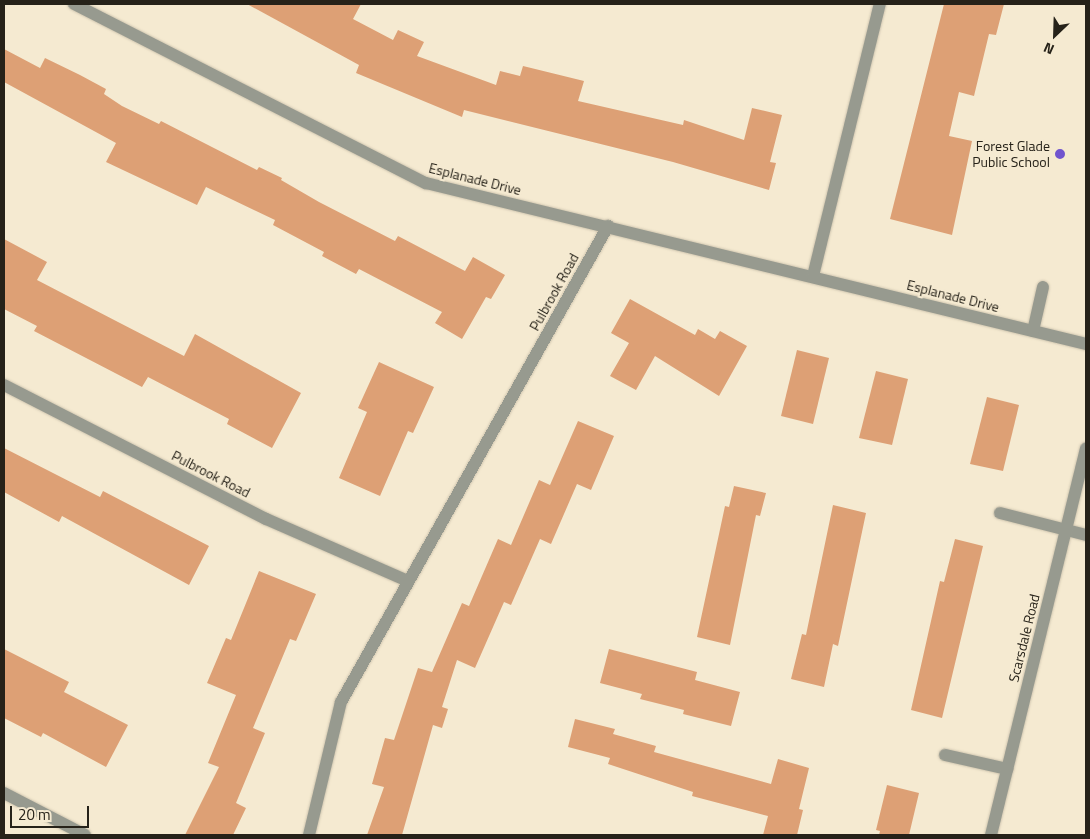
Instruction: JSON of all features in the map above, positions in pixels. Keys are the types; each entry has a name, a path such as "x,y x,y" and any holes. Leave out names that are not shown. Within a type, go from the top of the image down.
{"street":[{"name":"Esplanade Drive","path":"74,4 426,183 1086,344"},
{"path":"813,276 880,4"},
{"name":"Pulbrook Road","path":"309,835 341,702 608,226"},
{"path":"1033,331 1043,287"},
{"name":"Pulbrook Road","path":"4,385 266,519 408,581"},
{"name":"Scarsdale Road","path":"991,835 1086,448"},
{"path":"1000,513 1086,535"},
{"path":"946,755 1007,769"},
{"path":"4,793 85,835"}],"building":[{"path":"247,4 361,4 353,19 393,40 398,30 424,42 417,56 496,85 500,71 520,76 523,66 584,81 578,101 683,125 684,120 744,140 752,108 782,115 770,162 776,163 769,190 673,162 464,110 462,117 356,73 359,65"},
{"path":"944,4 1004,4 996,35 989,34 974,96 959,92 949,136 972,141 952,235 890,219"},
{"path":"4,49 40,68 45,58 80,75 106,89 104,94 122,106 159,124 161,121 257,170 259,167 282,178 281,180 319,202 395,241 398,236 465,271 473,257 505,275 491,299 486,297 462,339 435,323 442,312 359,269 356,274 322,256 324,252 273,225 275,220 206,187 197,205 106,162 116,143 4,82"},
{"path":"4,239 47,262 37,280 118,322 184,356 195,334 301,393 272,448 227,424 229,419 148,377 142,387 34,331 37,326 4,309"},
{"path":"630,299 695,335 698,329 715,339 720,331 747,346 719,396 655,356 636,390 610,376 629,343 611,333"},
{"path":"797,350 829,358 813,424 781,416"},
{"path":"379,362 434,387 413,433 408,431 380,496 339,478 367,412 358,408"},
{"path":"876,371 908,379 892,445 859,438"},
{"path":"987,397 1019,405 1003,471 970,464"},
{"path":"578,421 614,436 591,490 577,484 551,544 540,539 511,605 504,602 475,668 457,660 442,707 448,709 442,728 433,725 402,835 367,835 384,787 372,784 385,738 394,740 418,668 432,672 462,603 469,606 498,539 511,545 539,480 550,485"},
{"path":"4,448 100,497 103,491 209,546 189,585 62,516 59,522 4,492"},
{"path":"734,486 766,493 760,516 756,515 730,645 697,637 725,506 729,507"},
{"path":"833,505 866,513 838,646 833,644 824,687 791,679 802,634 806,635"},
{"path":"955,539 983,546 942,718 911,710 940,581 944,582"},
{"path":"259,571 316,594 296,641 290,639 253,728 265,733 236,803 246,808 233,835 185,835 219,767 208,763 236,695 207,683 226,638 231,640"},
{"path":"4,649 69,682 64,692 128,725 106,767 43,733 41,737 4,718"},
{"path":"609,649 697,672 695,680 740,692 731,726 683,714 684,710 640,699 642,694 600,683"},
{"path":"575,719 615,729 613,734 656,746 654,752 771,784 778,759 809,768 799,809 803,810 797,835 763,835 768,816 692,796 693,792 608,764 610,758 568,747"},
{"path":"887,785 919,793 909,835 879,835 880,831 876,830"}],"place":[{"name":"Forest Glade Public School","path":"1060,154"}]}
